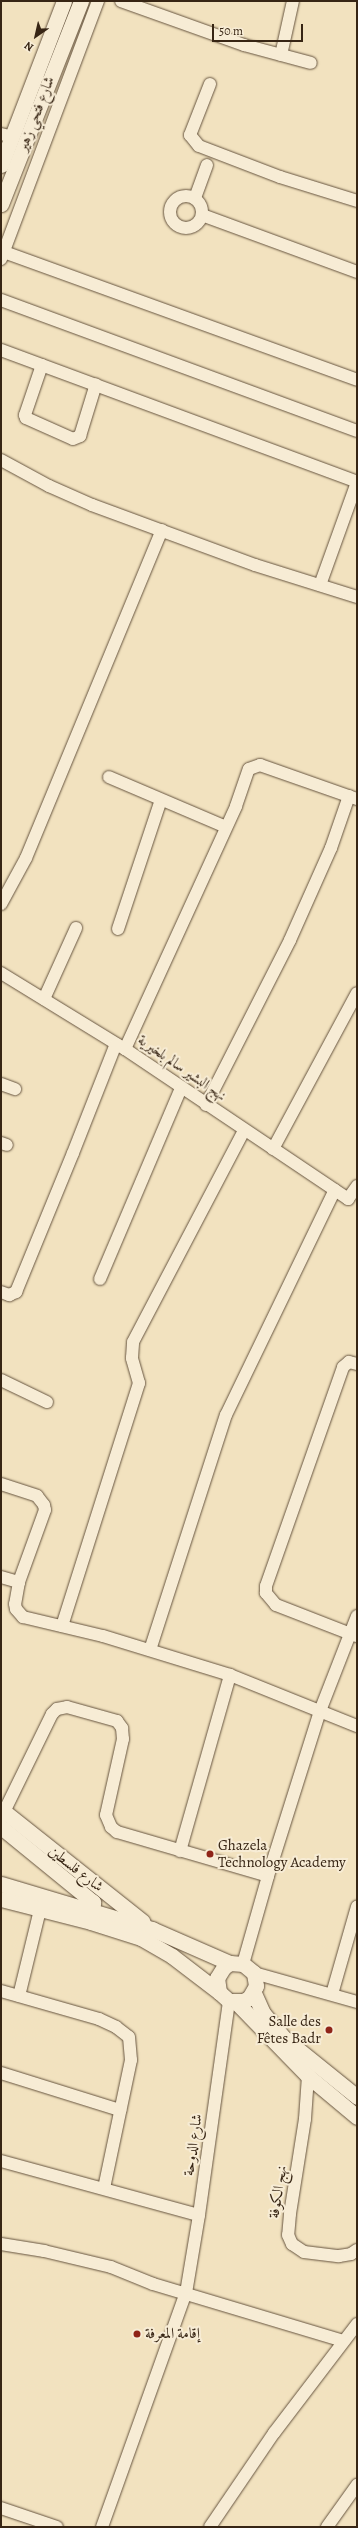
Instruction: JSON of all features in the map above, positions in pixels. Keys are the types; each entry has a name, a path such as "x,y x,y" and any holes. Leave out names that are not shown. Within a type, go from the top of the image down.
{"street":[{"name":"شارع فتحي زهير","path":"1,165 7,136 64,1"},
{"name":"شارع فتحي زهير","path":"1,204 81,1"},
{"path":"98,1 2,255 357,380"},
{"path":"121,1 244,45 311,63"},
{"path":"281,55 293,1"},
{"path":"210,84 190,135 199,146 280,177 357,201"},
{"path":"195,198 207,165"},
{"path":"185,196 195,198 201,206 202,216 200,220 191,227 180,226 172,220 170,209 175,200 185,196"},
{"path":"202,216 357,272"},
{"path":"1,300 357,430"},
{"path":"1,350 357,482 320,585"},
{"path":"42,365 25,414 26,418 73,439 80,436 96,384"},
{"path":"1,460 49,486 162,530 255,565 357,597"},
{"path":"1,904 26,858 162,530"},
{"path":"1,1292 9,1295 16,1292 120,1046 236,806 246,774 256,765 353,797 300,919 206,1105"},
{"path":"109,777 226,827"},
{"path":"118,929 161,800"},
{"path":"44,998 76,928"},
{"name":"نهج البشير سالم بلخيرية","path":"1,973 120,1046 244,1131 345,1197"},
{"path":"273,1149 357,993"},
{"path":"1,1084 15,1089"},
{"path":"100,1279 181,1088"},
{"path":"62,1626 139,1383 132,1358 133,1342 244,1131"},
{"path":"150,1650 226,1415 345,1197 357,1186"},
{"path":"353,1635 276,1605 266,1593 266,1586 343,1367 346,1363 356,1359"},
{"path":"1,1380 47,1402"},
{"path":"1,1484 37,1496 41,1500 45,1510 19,1582 15,1604 18,1612 23,1616 150,1650 230,1675 357,1726"},
{"path":"1,1577 19,1582"},
{"path":"242,1967 268,1876 320,1711 353,1635 357,1616"},
{"path":"180,1851 230,1675"},
{"path":"2,1813 52,1714 57,1708 67,1707 117,1721 122,1728 123,1740 106,1814 111,1827 117,1832 268,1876"},
{"name":"شارع فلسطين","path":"2,1813 152,1929"},
{"name":"شارع فلسطين","path":"1,1827 93,1902 92,1916"},
{"path":"1,1884 42,1903"},
{"path":"1,1899 42,1903 152,1929 242,1967 357,2002"},
{"path":"19,1996 42,1903"},
{"path":"332,1994 357,1907"},
{"path":"92,1916 157,1947 228,1998 308,2076 357,2117"},
{"path":"228,1998 217,1978 224,1967 242,1967"},
{"path":"228,1998 249,1998 254,1992 256,1986 242,1967"},
{"path":"1,1990 99,2020 116,2027 129,2037 131,2060 104,2188"},
{"path":"254,1992 263,2013 284,2038 357,2096"},
{"name":"شارع الدوحة","path":"102,2527 186,2293 200,2215 228,1998"},
{"path":"1,2073 120,2110"},
{"name":"نهج الكوفة","path":"308,2076 305,2118 288,2235 292,2244 304,2252 339,2256 351,2254 357,2250"},
{"path":"1,2161 200,2215"},
{"path":"1,2244 44,2251 111,2268 153,2284 343,2341"},
{"path":"210,2527 274,2433 357,2324"},
{"path":"327,2527 357,2485"},
{"path":"1,2508 57,2527"}],"place":[{"name":"Ghazela Technology Academy","path":"210,1854"},
{"name":"Salle des Fêtes Badr","path":"329,2030"},
{"name":"إقامة المعرفة","path":"137,2334"}]}
